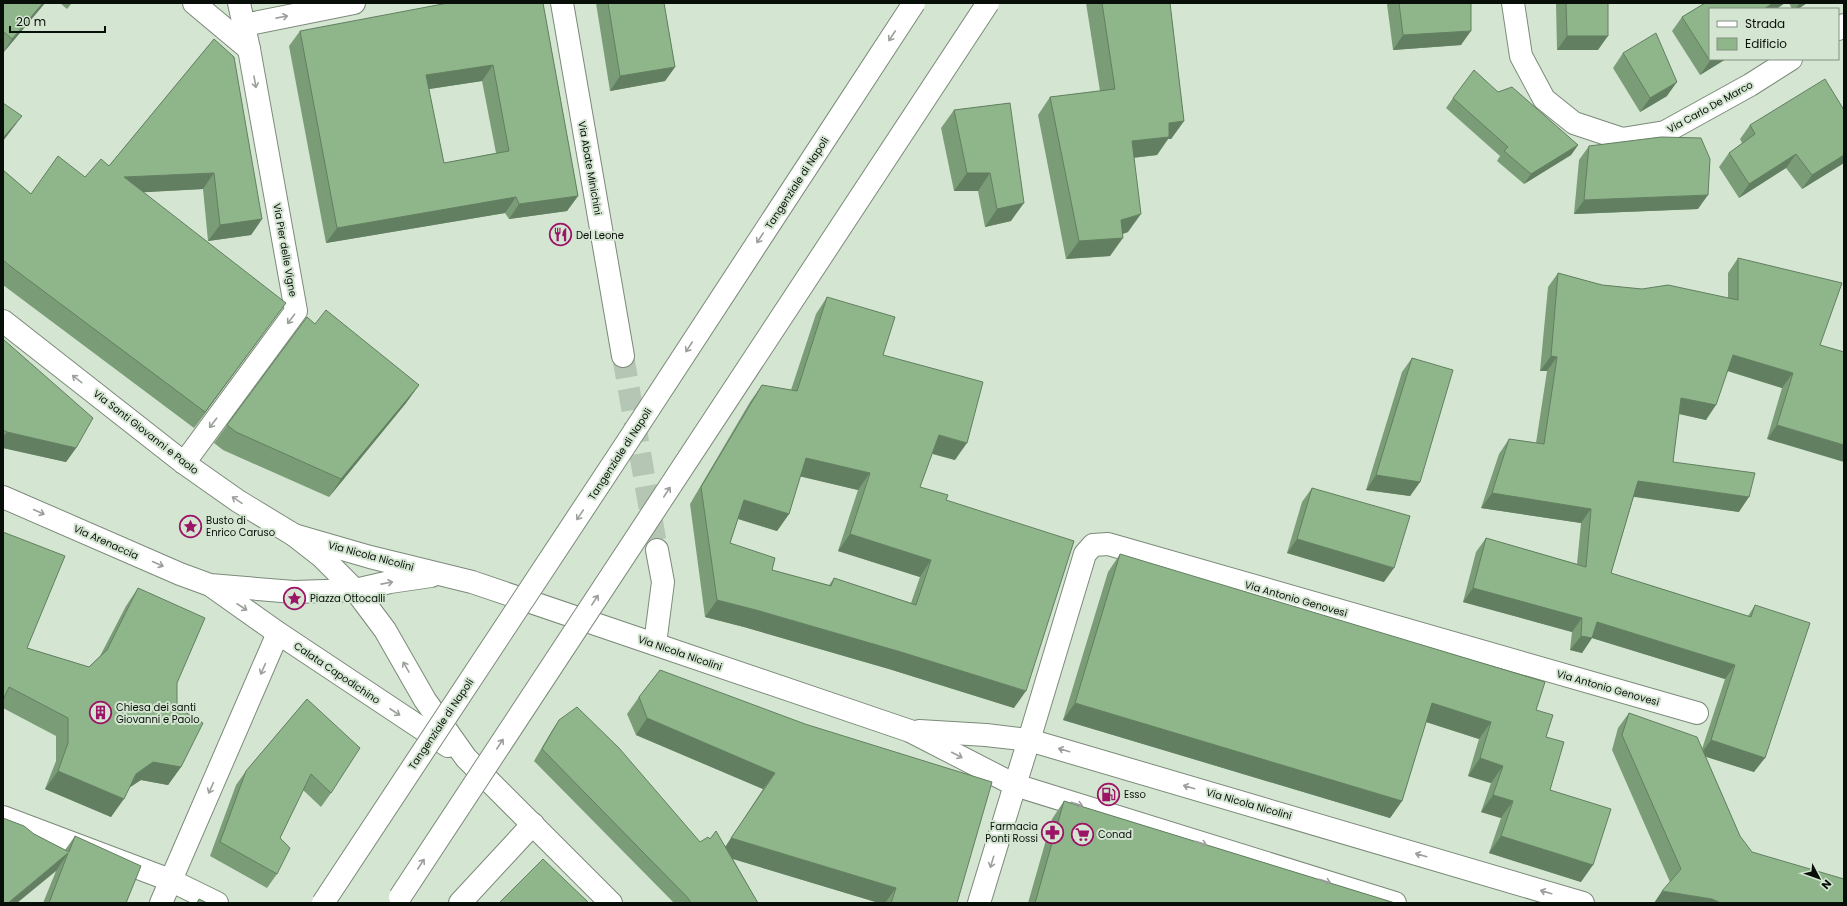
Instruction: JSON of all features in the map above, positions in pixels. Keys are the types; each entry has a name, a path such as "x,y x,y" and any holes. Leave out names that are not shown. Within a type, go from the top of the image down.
{"main road":[{"path":"194,3 249,49"},
{"name":"Via Pier delle Vigne","path":"184,462 296,311 249,49 239,3"},
{"path":"244,25 354,3"},
{"name":"Via Abate Minichini","path":"562,3 623,356"},
{"name":"Tangenziale di Napoli","path":"322,903 622,451 914,3"},
{"path":"400,897 988,3"},
{"name":"Via Carlo De Marco","path":"1513,3 1521,56 1544,99 1574,123 1622,139 1665,132 1750,85 1789,60"},
{"name":"Via Santi Giovanni e Paolo","path":"3,321 184,462 238,501 294,535"},
{"name":"Via Arenaccia","path":"3,497 180,574 210,585"},
{"name":"Via Nicola Nicolini","path":"294,535 370,557 472,582 910,731 1015,785 1395,903"},
{"name":"Calata Capodichino","path":"294,535 321,556 355,590 385,630 425,700 466,758 611,903"},
{"name":"Via Antonio Genovesi","path":"979,903 1085,554 1093,545 1108,544 1698,713"},
{"path":"655,644 663,582 657,550"},
{"name":"Via Nicola Nicolini","path":"210,585 294,592 355,590 427,576 450,576"},
{"name":"Calata Capodichino","path":"210,585 278,633 466,758"},
{"path":"161,903 278,633"},
{"name":"Via Nicola Nicolini","path":"910,731 986,735 1029,740 1583,903"},
{"path":"3,817 170,880 217,903"},
{"path":"460,903 533,824"}],"building":[{"path":"3,3 43,3 12,39 3,31"},
{"path":"448,3 543,3 578,196 519,204 516,197 337,228 300,31","holes":["493,65 509,151 444,163 426,75"]},
{"path":"608,3 664,3 675,67 620,76"},
{"path":"1102,3 1170,3 1184,121 1169,123 1169,137 1132,141 1141,214 1121,220 1123,238 1079,241 1050,97 1115,89"},
{"path":"1399,3 1471,3 1471,31 1403,35"},
{"path":"1566,3 1608,3 1608,36 1567,36"},
{"path":"1705,3 1773,3 1766,8 1709,8 1709,59 1682,17"},
{"path":"1656,33 1677,82 1650,98 1623,53"},
{"path":"214,39 234,57 262,219 220,225 214,173 124,177 286,303 205,412 3,260 3,170 31,194 58,156 85,177 101,159 109,166"},
{"path":"1474,70 1498,92 1512,87 1578,145 1531,174 1504,151 1508,147 1453,98"},
{"path":"1825,79 1844,110 1844,155 1812,175 1796,154 1749,184 1729,153 1755,134 1750,125"},
{"path":"3,103 22,116 3,138"},
{"path":"1010,103 1024,203 997,209 990,173 967,173 954,110"},
{"path":"1661,137 1701,138 1710,159 1708,195 1584,200 1589,146"},
{"path":"1738,258 1842,283 1820,345 1844,352 1844,445 1777,425 1793,373 1733,355 1716,405 1681,398 1673,462 1755,473 1749,497 1638,481 1611,573 1751,617 1755,605 1810,623 1765,758 1711,740 1735,665 1597,622 1592,638 1581,636 1582,618 1473,588 1486,538 1586,567 1591,509 1492,493 1509,439 1544,444 1557,357 1551,356 1558,273 1602,285 1642,289 1668,285 1738,300"},
{"path":"827,297 895,317 883,355 983,382 967,443 939,435 920,487 948,495 946,500 1074,541 1026,691 901,652 717,600 701,487 762,385 797,391","holes":["806,458 870,473 850,534 931,560 916,605 834,578 831,586 772,570 775,558 730,543 744,500 789,514"]},
{"path":"326,310 419,385 341,479 236,432 227,425 307,317 315,324"},
{"path":"3,339 93,418 76,448 3,430"},
{"path":"1412,358 1453,370 1420,482 1376,475"},
{"path":"1312,488 1410,516 1394,568 1297,539"},
{"name":"Chiesa dei santi Giovanni e Paolo","path":"3,532 65,556 27,648 89,667 107,650 138,588 205,618 177,683 177,707 203,723 181,767 153,762 136,774 124,799 58,771 68,743 68,718 9,687 3,700"},
{"path":"1120,554 1545,682 1536,710 1553,715 1546,737 1564,742 1550,790 1611,809 1593,865 1501,836 1513,801 1493,795 1503,766 1480,758 1491,722 1432,703 1402,801 1075,703"},
{"path":"660,670 805,724 992,782 957,903 891,903 896,888 731,838 775,773 647,718 639,697"},
{"path":"307,699 360,748 331,793 311,774 280,838 290,848 277,874 220,842 246,771"},
{"path":"577,707 619,748 700,842 708,837 710,839 716,831 758,903 691,903 688,898 542,749 559,720"},
{"path":"1629,713 1697,737 1740,836 1752,852 1844,879 1844,903 1721,903 1712,899 1662,891 1681,869 1622,735"},
{"path":"1064,801 1395,903 1035,903"},
{"path":"3,818 24,826 34,834 69,852 75,836 141,866 126,903 49,903 68,853 8,903 3,903"},
{"path":"543,859 589,903 499,903"},
{"path":"199,899 207,903 197,903"}],"tunnel":[{"path":"623,356 657,550"}],"place":[{"name":"Del Leone","path":"560,235"},
{"name":"Busto di Enrico Caruso","path":"191,526"},
{"name":"Piazza Ottocalli","path":"295,598"},
{"name":"Chiesa dei santi Giovanni e Paolo","path":"101,713"},
{"name":"Esso","path":"1109,794"},
{"name":"Farmacia Ponti Rossi","path":"1053,832"},
{"name":"Conad","path":"1082,834"}]}
